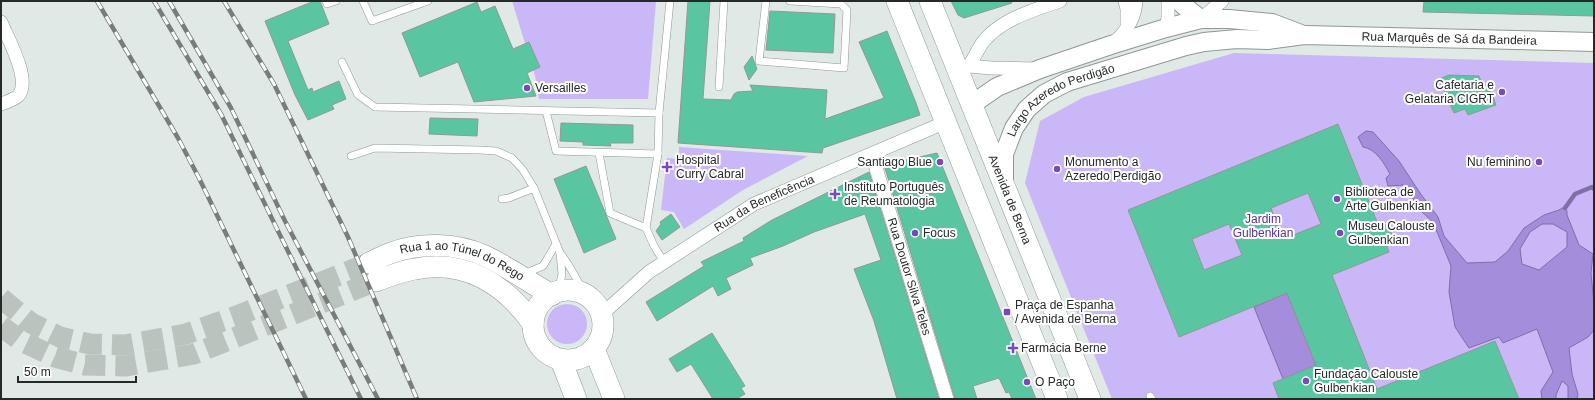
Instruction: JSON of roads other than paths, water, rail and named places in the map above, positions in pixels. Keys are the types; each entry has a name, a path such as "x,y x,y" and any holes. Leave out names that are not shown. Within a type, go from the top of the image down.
{"main road":[{"path":"897,1 1057,399"},
{"name":"Avenida de Berna","path":"930,1 964,69 971,104 1090,399"},
{"path":"1179,1 1201,19"},
{"name":"Rua Marquês de Sá da Bandeira","path":"1111,45 1201,19 1228,19 1272,23 1304,34"},
{"path":"1138,60 1154,48 1166,28"},
{"name":"Rua Marquês de Sá da Bandeira","path":"1138,60 1204,42 1237,38 1268,40 1304,34 1594,42"},
{"name":"Largo Azeredo Perdigão","path":"971,104 997,87 1040,69 1111,45"},
{"name":"Largo Azeredo Perdigão","path":"1004,184 1004,154 1009,138 1019,120 1035,101 1044,94 1067,82 1138,60"},
{"path":"946,122 971,104"},
{"name":"Rua 1 ao Túnel do Rego","path":"533,324 526,313 505,292 486,279 463,270 442,266 428,267 398,273 373,272 391,253 425,246 442,246 457,248 484,256 555,293"},
{"path":"567,290 575,291 587,296 596,304 601,315 603,327 600,338 594,349 584,356 573,360 561,360 550,355 541,347 535,336 533,324 536,312 542,302 555,293 567,290"},
{"path":"594,349 614,399"},
{"path":"561,360 576,399"}],"street":[{"path":"964,69 983,42 999,27 1033,10 1060,1"},
{"path":"1124,1 1127,9 1127,28"},
{"path":"1111,45 1124,34 1133,18 1136,1"},
{"path":"1166,28 1168,18 1168,1"},
{"path":"1201,19 1222,1"},
{"path":"1,22 22,73 23,83 23,88 18,96 1,104"},
{"path":"964,69 1040,69"},
{"name":"Rua da Beneficência","path":"601,315 649,272 754,204 872,155 946,122"},
{"name":"Rua Doutor Silva Teles","path":"872,155 947,399"}],"lane":[{"path":"326,1 327,4 336,1"},
{"path":"363,1 372,21 428,1"},
{"path":"664,262 654,246 646,228 658,154 659,113 670,1"},
{"path":"719,87 724,1"},
{"path":"766,1 759,61 844,68 847,10 842,4 790,1"},
{"path":"342,62 358,95 375,107 659,113"},
{"path":"546,111 556,151 658,154"},
{"path":"351,156 376,148 496,151 512,158 523,170 534,188 560,253 569,264 577,282 587,296"},
{"path":"599,152 610,213 646,228"},
{"path":"502,199 534,188"},
{"path":"519,275 543,266 556,244"},
{"path":"555,293 562,274 560,253"}],"waterway":[{"path":"1565,208 1575,194 1592,187 1594,189"}],"tunnel":[{"path":"1,298 31,323 60,337 90,344 125,345 186,334 234,317 369,263"},
{"path":"1,326 21,341 55,357 85,365 126,366 194,354 376,281"}],"railway":[{"path":"97,1 178,138 199,178 306,399"},
{"path":"154,1 221,114 361,399"},
{"path":"169,1 231,108 285,221 378,399"},
{"path":"224,1 274,84 348,237 417,399"}],"place":[{"name":"Versailles","path":"527,88"},
{"name":"Cafetaria e Gelataria CIGRT","path":"1502,92"},
{"name":"Santiago Blue","path":"940,162"},
{"name":"Nu feminino","path":"1539,162"},
{"name":"Hospital Curry Cabral","path":"667,167"},
{"name":"Monumento a Azeredo Perdigão","path":"1057,169"},
{"name":"Instituto Português de Reumatologia","path":"835,194"},
{"name":"Biblioteca de Arte Gulbenkian","path":"1337,199"},
{"name":"Focus","path":"915,233"},
{"name":"Museu Calouste Gulbenkian","path":"1340,233"},
{"name":"Praça de Espanha / Avenida de Berna","path":"1007,312"},
{"name":"Farmácia Berne","path":"1013,348"},
{"name":"Fundação Calouste Gulbenkian","path":"1306,381"},
{"name":"O Paço","path":"1027,382"}],"park label":[{"name":"Jardim Gulbenkian","path":"1263,226"}]}
